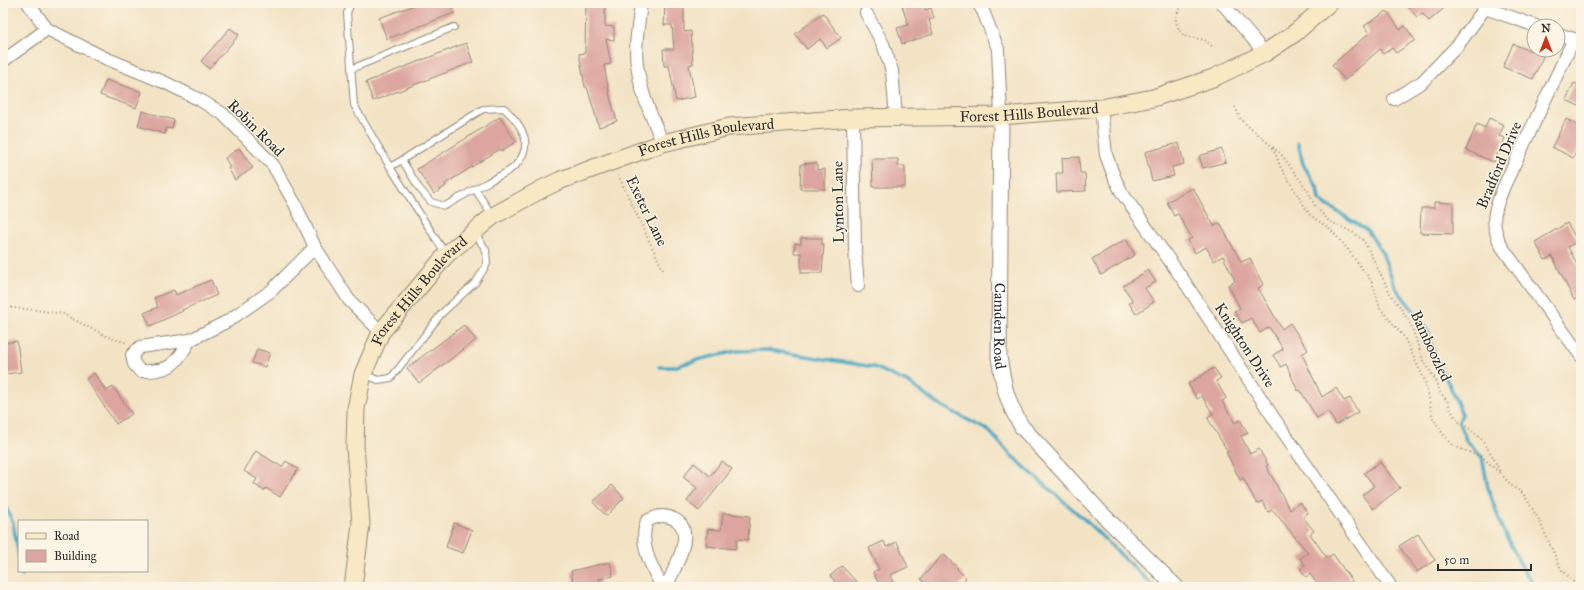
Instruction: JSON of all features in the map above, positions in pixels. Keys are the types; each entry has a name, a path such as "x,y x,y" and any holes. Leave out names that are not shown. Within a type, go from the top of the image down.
{"main road":[{"name":"Forest Hills Boulevard","path":"353,587 361,524 355,446 356,409 363,374 381,332 446,255 473,231 493,216 542,189 611,162 662,143 729,127 853,118 1001,116 1101,108 1161,96 1213,78 1265,53 1295,33 1329,3"}],"street":[{"name":"Robin Road","path":"28,3 47,29 105,58 166,83 200,100 223,114 273,165 295,204 315,246 350,300 381,332"},
{"path":"641,3 636,64 647,107 662,143"},
{"name":"Camden Road","path":"978,3 983,11 998,49 1001,116 999,357 1005,394 1022,427 1103,515 1176,587"},
{"path":"1222,3 1265,53"},
{"path":"1394,99 1422,82 1458,45 1482,6 1526,22"},
{"path":"866,13 883,44 892,71 896,117"},
{"path":"3,61 47,29"},
{"path":"1566,37 1577,40"},
{"name":"Bradford Drive","path":"1577,40 1504,186 1497,204 1493,221 1496,235 1502,247 1581,356"},
{"name":"Knighton Drive","path":"1101,108 1106,155 1122,193 1184,281 1275,420 1391,587"},
{"name":"Lynton Lane","path":"853,118 855,250 858,286"},
{"path":"190,340 179,358 170,367 156,372 140,371 134,364 132,355 140,347 190,340 228,321 271,291 315,246"},
{"path":"662,587 650,564 644,540 644,530 648,521 658,516 669,517 677,520 682,527 685,539 666,587"}],"lane":[{"path":"351,3 347,14 354,104 390,167 446,255"},
{"path":"351,69 454,27"},
{"path":"390,167 483,110 504,108 516,119 523,133 526,144 524,154 514,167 445,206 431,202 419,188 402,160"},
{"path":"475,189 493,216"},
{"path":"363,374 378,380 391,378 442,313 476,282 487,264 486,250 473,231"}],"path":[{"path":"1186,3 1179,9 1176,16 1177,27 1184,36 1205,40 1213,47"},
{"path":"1191,3 1207,3"},
{"name":"Bamboozled","path":"1235,107 1241,120 1281,154 1308,192 1315,206 1329,222 1354,233 1364,241 1391,295 1400,306 1411,325 1424,363 1433,375 1440,392 1448,402 1451,411 1459,422 1474,431 1492,455 1501,474 1513,487 1523,493 1539,520 1561,569 1579,587"},
{"path":"1272,147 1281,168 1310,215 1329,228 1346,247 1372,282 1380,308 1404,337 1425,381 1433,418 1443,434 1453,446 1482,457 1501,474"},
{"name":"Exeter Lane","path":"611,162 663,270"},
{"path":"3,307 63,314 108,336 140,347"}],"building":[{"path":"420,3 451,3 454,13 387,39 379,18"},
{"path":"586,3 605,4 605,26 614,27 614,40 606,39 611,64 604,65 610,97 617,121 599,127 587,87 585,87 579,54 585,53"},
{"path":"665,3 684,3 684,32 691,31 693,64 689,65 695,97 676,101 669,66 664,66 663,49 674,49 672,25 664,25"},
{"path":"908,3 923,3 925,10 931,8 934,18 929,20 933,34 902,44 897,28 908,25 902,5"},
{"path":"1413,3 1450,3 1429,21 1422,13 1417,17 1408,7"},
{"path":"1387,11 1400,30 1405,26 1415,40 1396,53 1392,48 1383,54 1380,49 1345,80 1332,65 1369,33 1364,26"},
{"path":"823,13 841,38 827,48 820,39 807,49 795,34"},
{"path":"230,28 239,35 209,69 201,61"},
{"path":"466,43 473,62 373,101 366,82"},
{"path":"1513,44 1526,49 1526,58 1542,58 1533,79 1503,67"},
{"path":"106,80 142,92 136,108 100,95"},
{"path":"1574,83 1581,86 1581,107 1566,100"},
{"path":"142,111 174,120 172,129 166,128 165,134 138,126"},
{"path":"500,117 516,142 501,151 500,149 445,184 446,186 434,194 417,169"},
{"path":"1489,118 1504,125 1499,136 1505,138 1494,162 1466,150 1477,124 1485,128"},
{"path":"1566,119 1581,127 1581,143 1573,158 1552,147"},
{"path":"1179,143 1184,164 1172,167 1174,176 1152,181 1145,152"},
{"path":"239,148 253,168 235,180 228,168 230,167 225,158"},
{"path":"1222,149 1226,162 1203,168 1199,156"},
{"path":"1079,157 1080,173 1085,173 1086,191 1057,192 1056,173 1063,173 1062,158"},
{"path":"872,159 898,159 898,166 905,166 905,187 873,187"},
{"path":"817,163 817,170 825,169 825,189 800,189 801,164"},
{"path":"1193,188 1214,226 1220,223 1241,262 1250,258 1263,285 1258,288 1282,329 1290,323 1308,350 1302,354 1322,397 1336,388 1344,401 1350,398 1358,412 1336,425 1328,411 1317,418 1300,390 1298,391 1286,364 1281,367 1273,355 1283,349 1269,327 1260,333 1251,318 1242,323 1234,311 1240,308 1228,285 1235,281 1223,256 1214,261 1206,247 1195,253 1188,240 1192,238 1178,214 1174,216 1167,202"},
{"path":"1434,202 1453,203 1453,234 1420,233 1421,208 1434,208"},
{"path":"1567,223 1578,241 1568,247 1578,266 1581,265 1581,296 1574,300 1552,256 1545,260 1535,242"},
{"path":"801,238 822,238 822,244 824,244 822,273 801,273 801,253 794,253 795,243 801,244"},
{"path":"1126,239 1135,255 1101,275 1092,259"},
{"path":"1148,270 1156,282 1145,288 1154,302 1136,314 1129,303 1133,301 1123,286"},
{"path":"211,280 217,295 150,326 144,313 158,307 154,298 174,290 176,295"},
{"path":"464,325 476,340 419,383 407,368"},
{"path":"17,341 21,372 6,374 3,343"},
{"path":"257,349 270,353 265,367 252,363"},
{"path":"1214,368 1221,378 1216,381 1226,398 1222,401 1235,423 1240,420 1248,433 1241,436 1250,454 1259,449 1268,465 1266,466 1290,510 1300,502 1308,513 1303,517 1314,531 1310,534 1327,558 1333,554 1356,587 1319,587 1310,574 1306,577 1300,569 1305,565 1300,558 1308,553 1273,510 1268,512 1262,501 1257,504 1243,478 1240,480 1226,452 1228,452 1207,417 1213,414 1202,396 1197,399 1188,384"},
{"path":"94,373 106,391 113,387 132,414 116,424 86,379"},
{"path":"256,451 282,467 286,461 298,469 280,497 266,488 264,491 254,484 257,479 244,471"},
{"path":"722,461 732,469 699,511 687,501 697,488 683,477 694,463 710,476"},
{"path":"1380,462 1400,488 1373,509 1362,495 1374,486 1364,473"},
{"path":"612,485 624,498 606,516 593,502"},
{"path":"723,513 750,516 748,540 737,539 736,549 706,546 708,529 721,530"},
{"path":"454,523 472,530 463,553 446,547"},
{"path":"1418,534 1435,560 1417,572 1399,546"},
{"path":"884,541 886,547 897,542 908,567 890,575 893,582 880,587 873,572 879,569 869,548"},
{"path":"943,554 966,578 958,587 930,587 921,579"},
{"path":"610,562 613,576 599,579 601,587 574,587 571,571"},
{"path":"842,566 861,587 829,587 835,581 830,576"}],"waterway":[{"path":"1298,143 1303,164 1317,187 1319,200 1368,231 1382,252 1395,287 1429,333 1435,359 1450,386 1462,414 1459,422 1466,440 1482,457 1488,488 1502,528 1524,571 1537,587"},
{"path":"659,367 673,367 737,351 768,350 874,367 909,383 938,404 989,431 1012,456 1085,520 1154,587"},
{"path":"3,500 13,523 18,550"}]}
